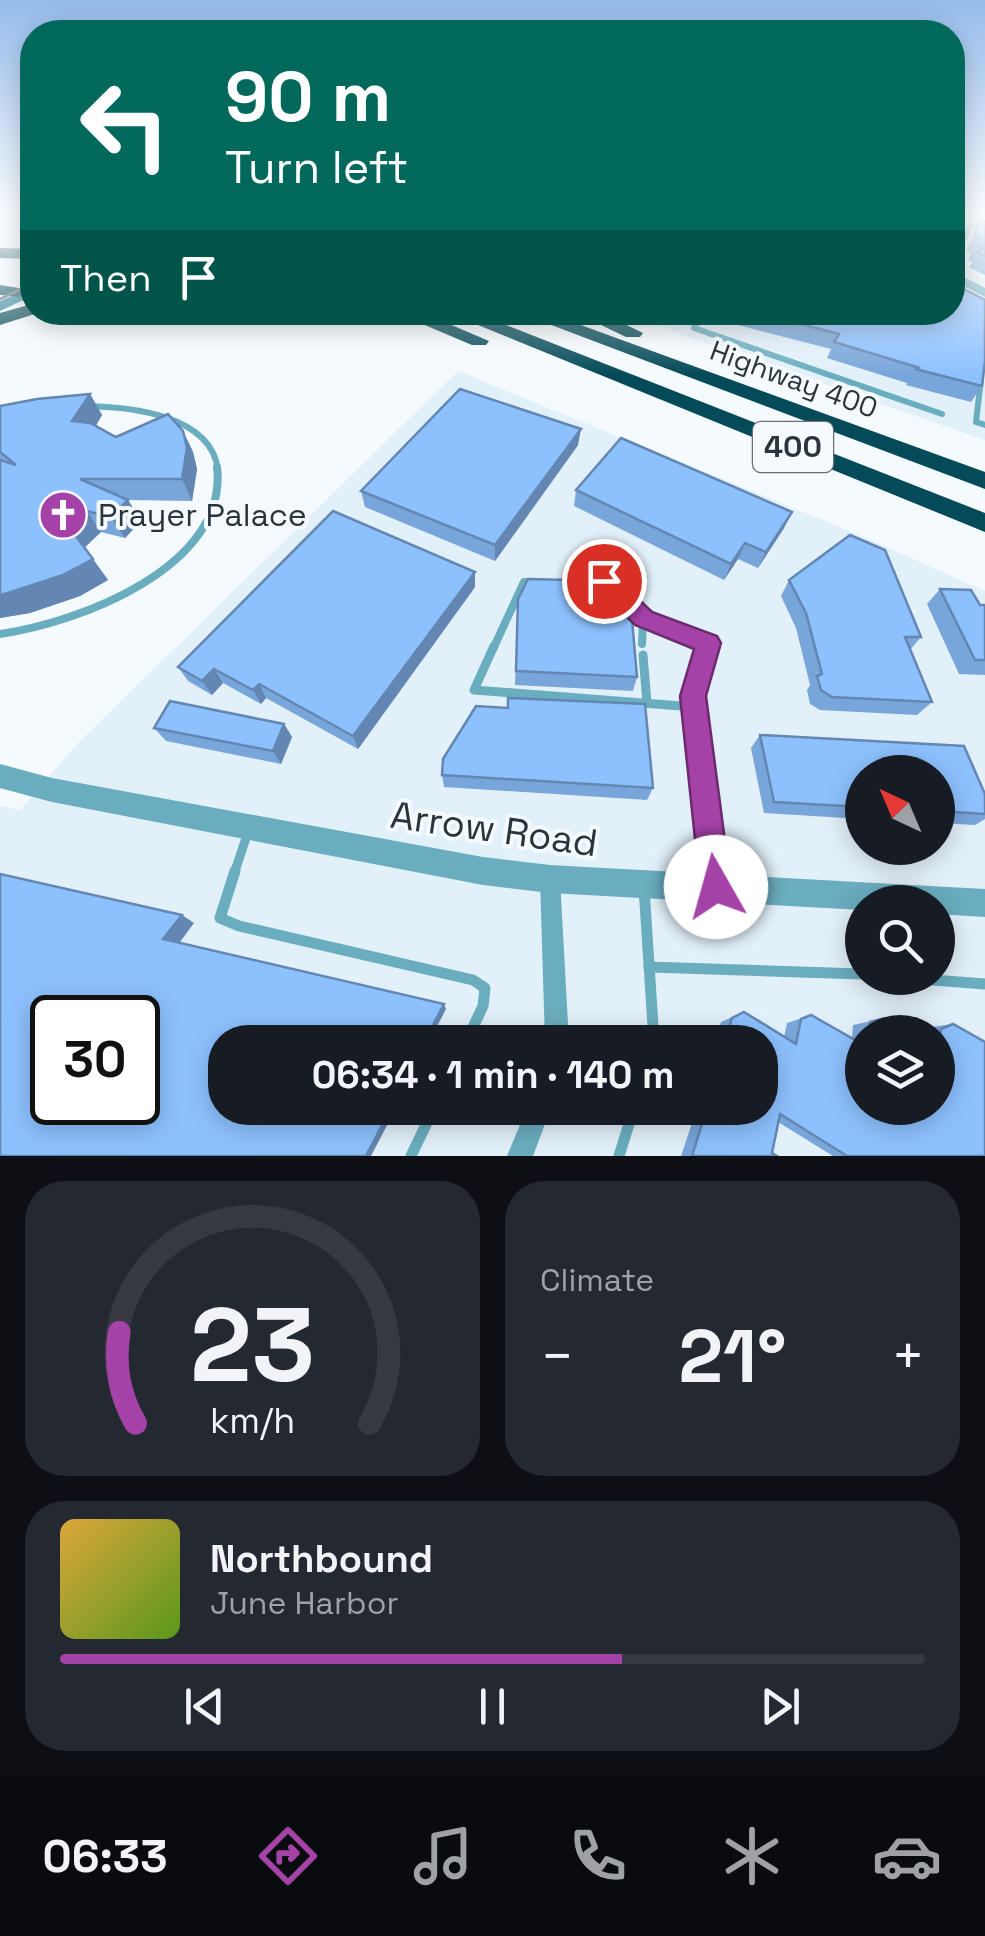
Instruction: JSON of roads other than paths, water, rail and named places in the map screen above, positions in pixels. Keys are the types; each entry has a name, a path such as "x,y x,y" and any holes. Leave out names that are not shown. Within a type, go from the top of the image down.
{"highway":[{"path":"0,319 20,302"},
{"path":"438,325 545,365 601,371"},
{"name":"Highway 400","path":"487,325 985,523"},
{"name":"Highway 400","path":"561,325 985,481"},
{"path":"616,325 800,399 866,437"}],"street":[{"path":"708,643 693,696 716,887"},
{"name":"Arrow Road","path":"0,776 483,871 550,879 985,903"},
{"path":"550,879 556,1025"},
{"path":"520,1156 532,1125"}],"lane":[{"path":"696,325 694,328 942,414"},
{"path":"982,370 976,422 985,425"},
{"path":"0,634 50,625 142,584 186,548 216,504 217,464 212,448 198,433 172,417 141,408 74,408"},
{"path":"544,582 524,582 474,690 694,707"},
{"path":"617,594 643,618 708,643"},
{"path":"643,618 647,703"},
{"path":"249,827 220,918 239,926 473,980 484,988 483,1006 474,1025"},
{"path":"644,884 653,1025"},
{"path":"649,967 845,973"},
{"path":"955,982 985,984"},
{"path":"411,1156 426,1125"},
{"path":"620,1156 629,1125"}],"tram line":[{"path":"0,299 20,290"}],"place":[{"name":"Prayer Palace","path":"63,515"}]}
